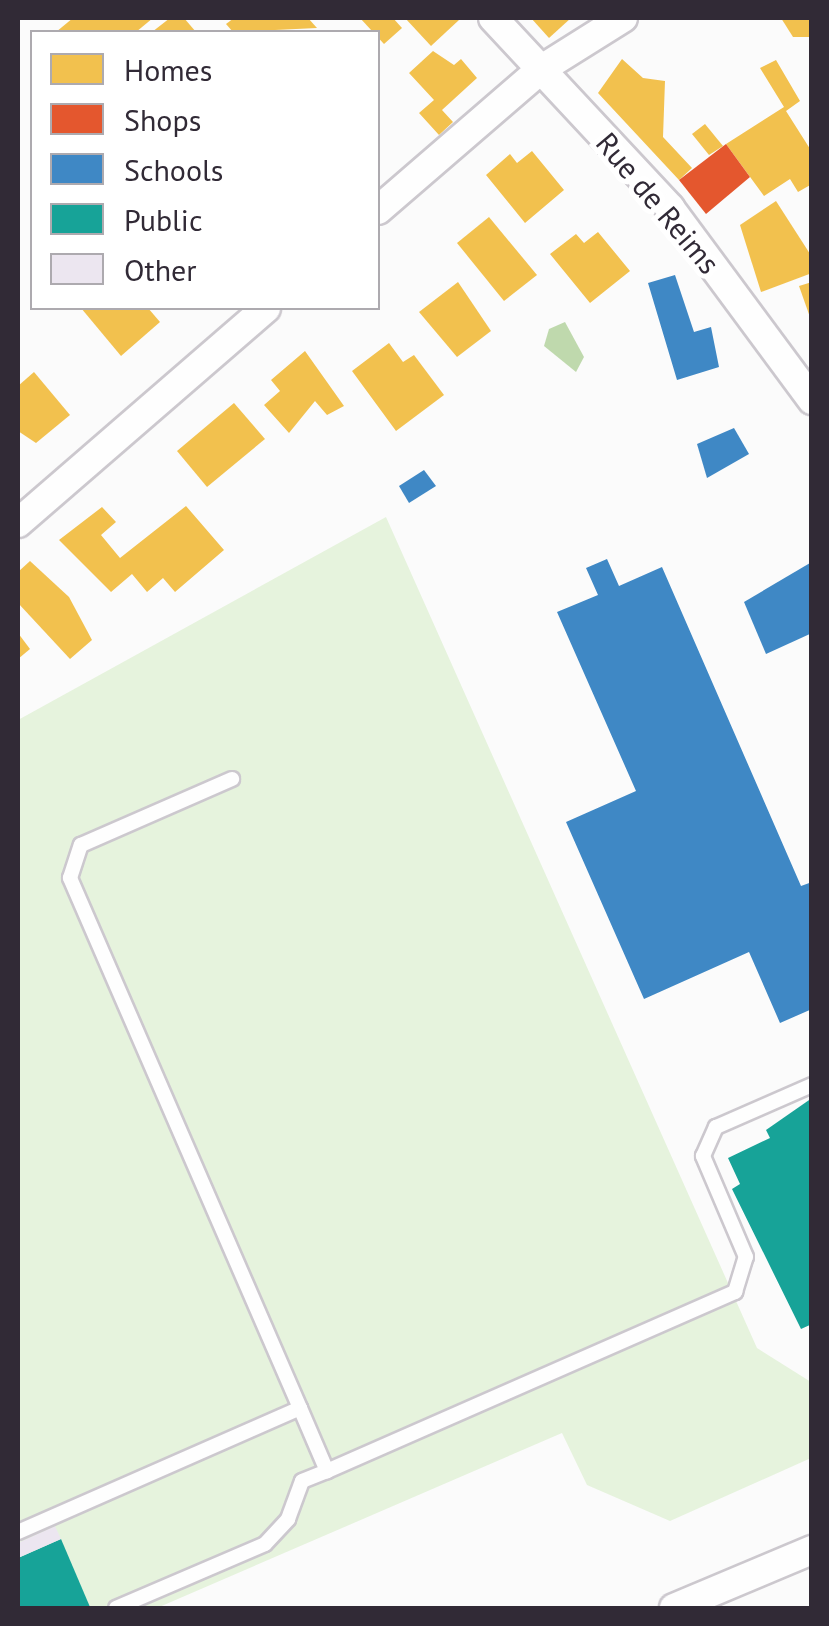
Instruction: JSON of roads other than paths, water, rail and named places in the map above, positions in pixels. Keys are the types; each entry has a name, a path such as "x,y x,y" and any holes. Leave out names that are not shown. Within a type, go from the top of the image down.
{"street":[{"name":"Rue de Reims","path":"493,18 670,208 812,400"},
{"path":"380,208 540,70 623,18"},
{"path":"18,523 264,310"},
{"path":"674,1608 812,1550"}],"lane":[{"path":"232,779 81,845 70,878 327,1470"},
{"path":"116,1608 264,1544 288,1519 302,1481 735,1292 746,1257 703,1156 716,1127 812,1085"},
{"path":"18,1532 300,1408"}]}
